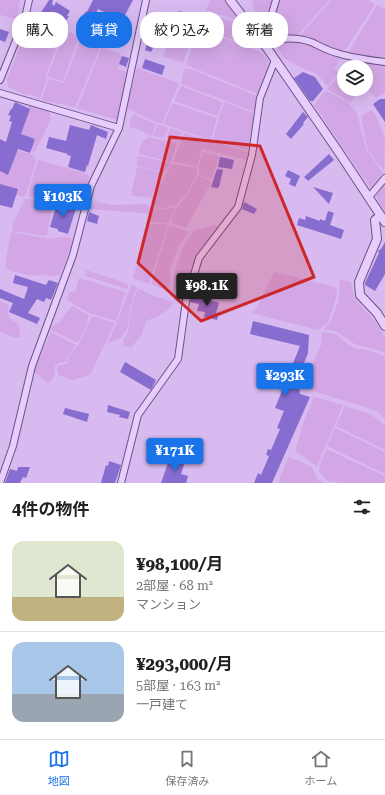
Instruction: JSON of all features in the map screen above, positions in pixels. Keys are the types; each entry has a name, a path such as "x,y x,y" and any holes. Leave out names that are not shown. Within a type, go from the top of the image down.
{"street":[{"path":"0,80 25,18 29,0"},
{"path":"0,483 13,446 32,366 73,255 91,186 119,128 146,0"},
{"path":"230,0 239,12"},
{"path":"272,12 276,0"},
{"path":"288,39 296,38 311,42 334,53 350,57 385,62"},
{"path":"267,48 383,219 375,220 377,239 359,282 360,295 377,313 385,326"},
{"path":"121,483 138,415 178,359 186,301 199,258 238,207 252,154 260,98 275,60"},
{"path":"0,93 119,128"},
{"path":"369,197 385,178"}],"highlighted area":[{"path":"170,137 260,146 314,277 201,321 138,263"}],"shaded area":[{"path":"0,0 20,0 18,12 12,12 12,18 0,15"},
{"path":"210,0 225,0 233,12 232,19 224,16 224,12 212,12 206,10"},
{"path":"252,0 273,0 268,12 255,12"},
{"path":"279,0 329,0 297,36 288,35 288,12 275,12"},
{"path":"331,0 367,0 375,4 346,49 340,51 311,38 300,36"},
{"path":"377,5 385,9 385,58 348,53"},
{"path":"224,18 232,21 232,39 224,37"},
{"path":"68,31 76,35 76,45 63,81 47,77 59,48 68,48"},
{"path":"224,39 232,41 232,48 250,48 258,51 264,55 269,62 258,94 186,65 192,48 224,48"},
{"path":"294,40 302,42 324,50 340,59 337,60 337,64 334,69 337,74 327,86 316,73 308,71 285,59 277,48 288,48 288,41"},
{"path":"19,48 56,48 45,77 47,79 40,99 8,87 7,79"},
{"path":"77,48 100,48 75,107 41,100 49,79 64,83"},
{"path":"102,48 122,55 118,69 128,72 117,120 77,108"},
{"path":"166,48 188,48 183,63 163,56"},
{"path":"373,64 385,65 385,93 376,98 373,95"},
{"path":"137,68 178,83 179,85 162,123 157,123 130,110 127,106"},
{"path":"184,69 190,69 257,96 255,112 181,84"},
{"path":"337,77 337,95 327,89"},
{"path":"181,86 223,102 217,116 174,101"},
{"path":"325,91 347,102 357,113 366,149 383,173 371,189 314,105"},
{"path":"339,96 355,96 350,102"},
{"path":"225,102 253,113 255,116 248,150 213,140 219,116"},
{"path":"173,103 217,118 211,140 163,124"},
{"path":"31,105 49,110 51,119 35,152 11,146 22,111"},
{"path":"371,110 376,115 385,139 384,170 377,163 367,148 361,116"},
{"path":"133,114 156,124 152,136 130,127 130,121"},
{"path":"158,124 168,128 164,138 153,136"},
{"path":"170,128 182,132 178,141 166,138"},
{"path":"184,133 248,152 247,160 202,149 197,166 173,162"},
{"path":"148,137 177,143 171,162 139,154 142,142"},
{"path":"11,149 31,154 36,160 26,195 24,197 0,191 0,167"},
{"path":"203,152 219,156 212,180 199,174 198,170"},
{"path":"138,156 171,163 164,173 137,166"},
{"path":"38,160 82,172 90,176 83,192 80,207 59,201 54,203 30,197 28,195"},
{"path":"172,164 197,168 197,174 186,195 176,205 159,209 151,204 152,198"},
{"path":"137,167 162,173 163,175 151,197 147,198 131,195"},
{"path":"198,175 211,181 210,185 186,228 173,224 171,221 176,209 187,196"},
{"path":"385,185 385,213 376,196"},
{"path":"25,199 31,199 53,205 47,236 12,231 13,223"},
{"path":"95,201 111,205 145,204 154,208 151,214 92,209"},
{"path":"175,207 169,223 151,222 151,216 155,208 159,210"},
{"path":"148,224 168,224 149,284 133,278"},
{"path":"169,225 189,232 179,245 172,263 168,289 160,288 151,284"},
{"path":"216,225 218,227 195,260 183,287 182,295 173,290 175,270 183,247 195,230"},
{"path":"11,232 51,239 59,237 70,238 73,242 60,275 50,276 43,274 33,276 11,271 5,266"},
{"path":"86,270 129,285 127,289 85,276"},
{"path":"274,272 335,287 337,292 328,322 318,330 252,313 258,306"},
{"path":"79,278 126,292 116,321 91,314 67,300 70,292 75,292"},
{"path":"341,279 351,282 354,298 375,321 385,338 385,353 356,345 337,332 323,330 331,321 338,302 340,289 339,281"},
{"path":"132,285 138,288 135,292 131,305 127,329 121,338 107,344 117,322"},
{"path":"140,289 151,295 174,302 168,310 159,316 146,321 142,334 131,348 123,345 123,341 128,331 132,304 136,292"},
{"path":"0,301 9,306 7,314 9,315 9,318 19,324 20,337 13,337 0,332"},
{"path":"72,306 89,315 86,327 78,343 51,330 52,327 60,321"},
{"path":"92,316 115,323 90,375 73,380 58,375 57,368 59,365 67,364 68,357 79,344"},
{"path":"51,332 76,345 67,357 66,362 59,363 55,366 54,376 50,383 35,373 35,368"},
{"path":"322,332 336,334 349,345 357,349 364,349 385,356 385,419 377,411 307,389 306,384 308,374 321,345"},
{"path":"314,397 343,405 317,466 295,451 303,424"},
{"path":"345,406 372,415 385,426 385,450 336,426"},
{"path":"335,428 385,452 385,474 327,446"},
{"path":"326,449 385,476 385,483 341,483 328,481 319,472"},
{"path":"290,457 312,467 317,479 324,483 278,483 288,458"}],"building":[{"path":"49,0 53,0 52,4 54,6 56,2 70,11 68,14 68,12 41,12"},
{"path":"93,0 133,0 127,12 104,12 98,9 97,12 87,12"},
{"path":"0,29 9,32 5,42 0,40"},
{"path":"146,48 153,48 151,52 145,50"},
{"path":"122,56 129,58 126,67 119,64"},
{"path":"145,59 165,66 162,75 142,68"},
{"path":"303,72 315,77 323,89 313,101 310,101 294,78"},
{"path":"380,99 385,99 385,122 373,104"},
{"path":"15,102 30,109 21,134 35,139 30,153 18,149 8,175 0,171 0,139 6,142 12,122 9,121 11,116 8,115"},
{"path":"303,112 308,117 291,139 286,134"},
{"path":"70,125 89,130 91,125 108,132 106,139 97,135 85,172 68,167 71,156 67,155 68,154 46,148 49,137 66,141"},
{"path":"329,154 334,160 308,181 304,177"},
{"path":"220,157 234,160 232,169 218,167"},
{"path":"217,169 223,170 219,187 217,188 211,187"},
{"path":"288,170 300,176 295,187 289,184 291,179 285,176"},
{"path":"0,184 18,189 12,208 0,205"},
{"path":"313,187 333,193 329,204"},
{"path":"244,202 257,209 254,214 242,209"},
{"path":"57,203 76,208 68,234 50,227"},
{"path":"328,211 334,213 330,225 344,230 341,239 297,225 299,218 305,220 306,216 320,221 320,219 325,221"},
{"path":"89,212 99,216 97,224 87,221"},
{"path":"385,242 385,274 375,291 365,285 365,283 379,253 378,251"},
{"path":"15,275 46,285 49,280 58,283 51,300 46,298 44,302 37,299 28,313 40,318 37,324 9,312 13,303 0,298 0,289 24,299 28,287 13,283"},
{"path":"193,295 219,303 216,313 219,313 217,320 204,317 205,312 197,311 199,304 190,302"},
{"path":"253,321 309,335 308,353 298,378 300,394 310,397 272,483 254,483 258,473 261,475 269,456 266,455 268,449 271,450 280,429 277,428 284,411 275,408 300,346 250,334"},
{"path":"125,362 156,380 151,390 120,372"},
{"path":"108,405 130,412 128,419 119,417 120,415 107,412"},
{"path":"65,408 89,414 87,422 63,414"},
{"path":"170,457 185,462 181,474 188,476 186,483 161,483"},
{"path":"109,461 121,465 115,483 101,483 106,465 108,466"},
{"path":"18,467 30,467 26,478 23,477 20,483 5,483 10,469 17,471"}]}
